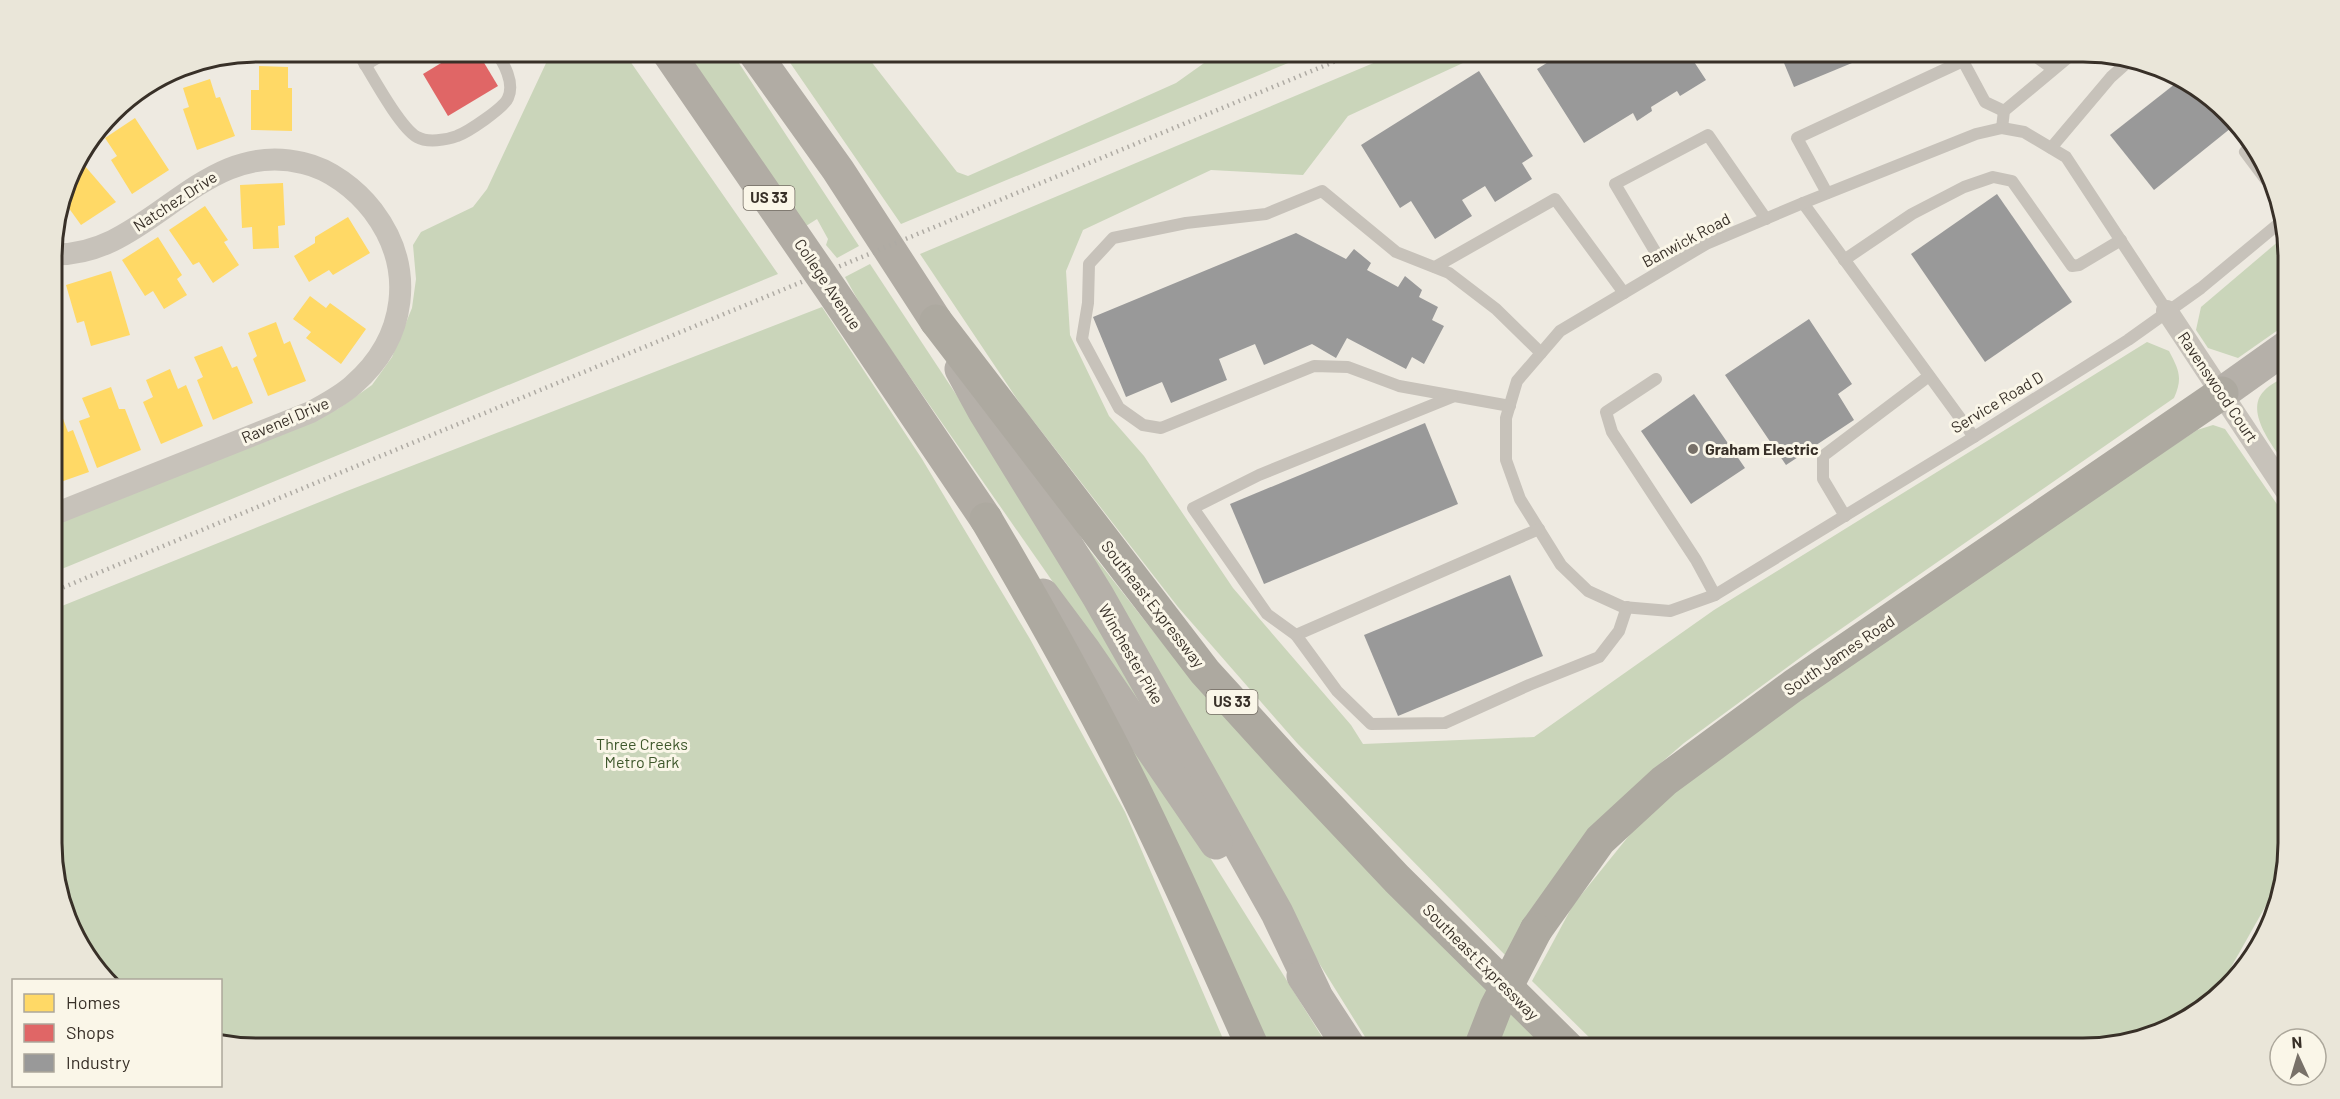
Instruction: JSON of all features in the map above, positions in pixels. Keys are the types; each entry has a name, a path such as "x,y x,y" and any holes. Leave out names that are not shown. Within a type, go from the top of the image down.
{"highway":[{"name":"College Avenue","path":"676,62 986,519"},
{"name":"US 33","path":"760,62 838,170 936,321"},
{"name":"Southeast Expressway","path":"936,321 1205,672 1397,879 1557,1037"},
{"name":"South James Road","path":"1484,1037 1496,1007 1536,930 1600,840 1664,781 1793,686 2222,393"},
{"name":"US 33","path":"986,519 1040,612 1119,760 1160,842 1248,1037"}],"main road":[{"name":"Winchester Pike","path":"936,321 984,411 1098,596 1198,772 1277,913 1315,993"},
{"name":"South James Road","path":"2222,393 2278,353"},
{"name":"Winchester Pike","path":"986,519 1084,650 1209,832 1264,921 1343,1037"}],"street":[{"name":"Natchez Drive","path":"62,254 82,253 96,249 145,220 197,184 228,168 262,160 283,159 323,170 364,199 386,228"},
{"name":"Ravenel Drive","path":"62,510 311,412 353,386 385,348 398,309 401,288 399,267 386,228"},
{"name":"Ravenswood Court","path":"2167,311 2278,479"}],"lane":[{"path":"363,62 403,123 416,137 427,140 457,136 499,109 508,98 510,83 501,62"},
{"path":"365,65 370,62"},
{"path":"1827,193 1797,138 1950,62"},
{"path":"1965,62 1985,102 2004,111"},
{"path":"2043,62 2053,69"},
{"path":"2062,62 2004,111 2002,128 2024,132 2066,157 2167,311"},
{"path":"2050,148 2111,77 2124,66"},
{"name":"Banwick Road","path":"1715,596 1670,610 1627,607 1588,591 1561,565 1520,499 1506,460 1506,418 1517,381 1560,331 1706,244 1977,134 2002,128"},
{"path":"1665,268 1615,184 1708,135 1766,219"},
{"path":"2247,151 2245,153 2257,168"},
{"path":"1844,260 1912,214 1964,187 1993,177 2012,181 2072,266 2079,266 2121,240"},
{"path":"1510,406 1399,386 1348,367 1314,366 1161,428 1143,425 1119,408 1082,339 1089,303 1089,264 1113,238 1186,223 1266,214 1322,191 1396,252 1449,273 1496,309 1541,353"},
{"path":"1435,267 1555,199 1624,293"},
{"path":"1803,203 1974,438"},
{"name":"Service Road D","path":"1715,596 1974,438 2128,340 2201,288 2276,226"},
{"path":"1845,516 1823,478 1823,456 1929,376"},
{"path":"1656,379 1606,411 1612,432 1696,560 1715,596"},
{"path":"1453,397 1259,475 1193,508 1267,614 1296,635 1338,691 1371,724 1445,723 1528,685 1599,657 1619,631 1627,607"},
{"path":"1296,635 1539,529"}],"green space":[{"path":"547,62 631,62 778,274 62,569 62,522 338,409 372,385 392,357 412,308 416,279 413,245 421,232 473,207 487,189"},
{"path":"694,62 738,62 859,246 837,258 826,245 828,239 817,219 806,226"},
{"path":"790,62 872,62 957,172 968,176 1176,83 1206,62 1291,62 901,224"},
{"path":"1376,62 1465,62 1348,116 1303,175 1211,170 1083,230 1066,271 1070,335 1109,416 1144,456 1233,588 1351,725 1363,744 1534,737 1714,610 2147,342 2169,351 2179,379 2174,398 1812,649 1684,743 1640,781 1507,957 1297,743 1178,607 1021,405 920,254"},
{"path":"2277,242 2278,330 2238,358 2208,348 2196,330 2201,307"},
{"path":"870,264 1006,470 1170,750 864,311 845,277"},
{"name":"Three Creeks Metro Park","path":"822,307 922,459 1030,639 1125,812 1222,1037 257,1038 222,1034 222,979 118,979 102,961 76,917 63,868 62,606 347,491"},
{"path":"2278,381 2278,453 2264,431 2257,409 2264,391"},
{"path":"2213,425 2225,429 2278,506 2278,855 2275,880 2270,899 2229,971 2202,997 2158,1023 2121,1034 2096,1037 1589,1037 1532,981 1573,905 1640,822 1748,729 2197,430"},
{"path":"1072,528 1160,640 1536,1037 1365,1037 1319,963"},
{"path":"1118,720 1199,840 1322,1037 1264,1037"}],"building: Homes":[{"path":"259,66 288,67 288,88 292,88 292,131 251,130 251,90 259,90"},
{"path":"210,79 216,98 220,97 235,136 197,150 183,109 189,107 183,88"},
{"path":"135,118 169,170 132,194 111,160 117,156 105,138"},
{"path":"84,165 116,202 81,225 68,207"},
{"path":"283,183 285,225 278,226 279,248 253,249 252,227 242,228 240,185"},
{"path":"205,206 228,240 224,242 239,265 213,283 199,262 193,265 169,230"},
{"path":"348,217 370,253 333,275 329,270 309,282 294,256 315,243 315,237"},
{"path":"158,237 182,275 177,279 187,295 164,309 153,291 145,296 122,260"},
{"path":"111,271 130,335 91,346 84,321 77,323 66,285"},
{"path":"310,296 326,308 330,303 366,329 341,364 306,338 311,332 293,319"},
{"path":"276,322 284,344 290,341 306,381 268,396 253,359 257,356 248,333"},
{"path":"222,346 232,368 237,366 253,403 213,420 197,380 203,377 194,357"},
{"path":"170,369 178,389 186,385 203,426 161,444 143,402 153,397 146,380"},
{"path":"111,387 119,409 125,409 141,450 97,468 79,421 90,417 82,398"},
{"path":"62,416 68,432 73,430 89,472 62,481"}],"building: Shops":[{"path":"443,62 484,62 498,86 448,116 423,74"}],"building: Industry":[{"path":"1548,62 1694,62 1706,80 1680,96 1677,91 1651,107 1652,111 1637,121 1633,113 1584,143 1537,69"},
{"path":"1784,62 1854,62 1794,87"},
{"path":"1479,71 1533,156 1522,163 1532,179 1495,202 1485,186 1462,200 1472,216 1435,239 1411,201 1400,208 1361,145"},
{"path":"2174,84 2202,102 2230,129 2154,190 2110,135"},
{"path":"1997,194 2072,302 1985,362 1911,254"},
{"path":"1296,233 1346,259 1354,249 1371,263 1367,270 1398,287 1405,276 1422,290 1419,297 1438,307 1432,320 1444,326 1424,364 1412,357 1406,369 1347,338 1336,358 1312,344 1264,365 1255,344 1219,359 1227,380 1171,403 1162,382 1126,397 1093,317"},
{"path":"1809,319 1852,384 1838,394 1854,420 1786,465 1725,375"},
{"name":"Graham Electric","path":"1694,394 1745,468 1691,504 1641,431"},
{"path":"1425,423 1458,504 1264,584 1230,504"},
{"path":"1510,575 1543,656 1398,716 1364,635"}],"railway":[{"path":"62,588 1333,62"}],"place":[{"name":"Graham Electric","path":"1693,449"}]}
